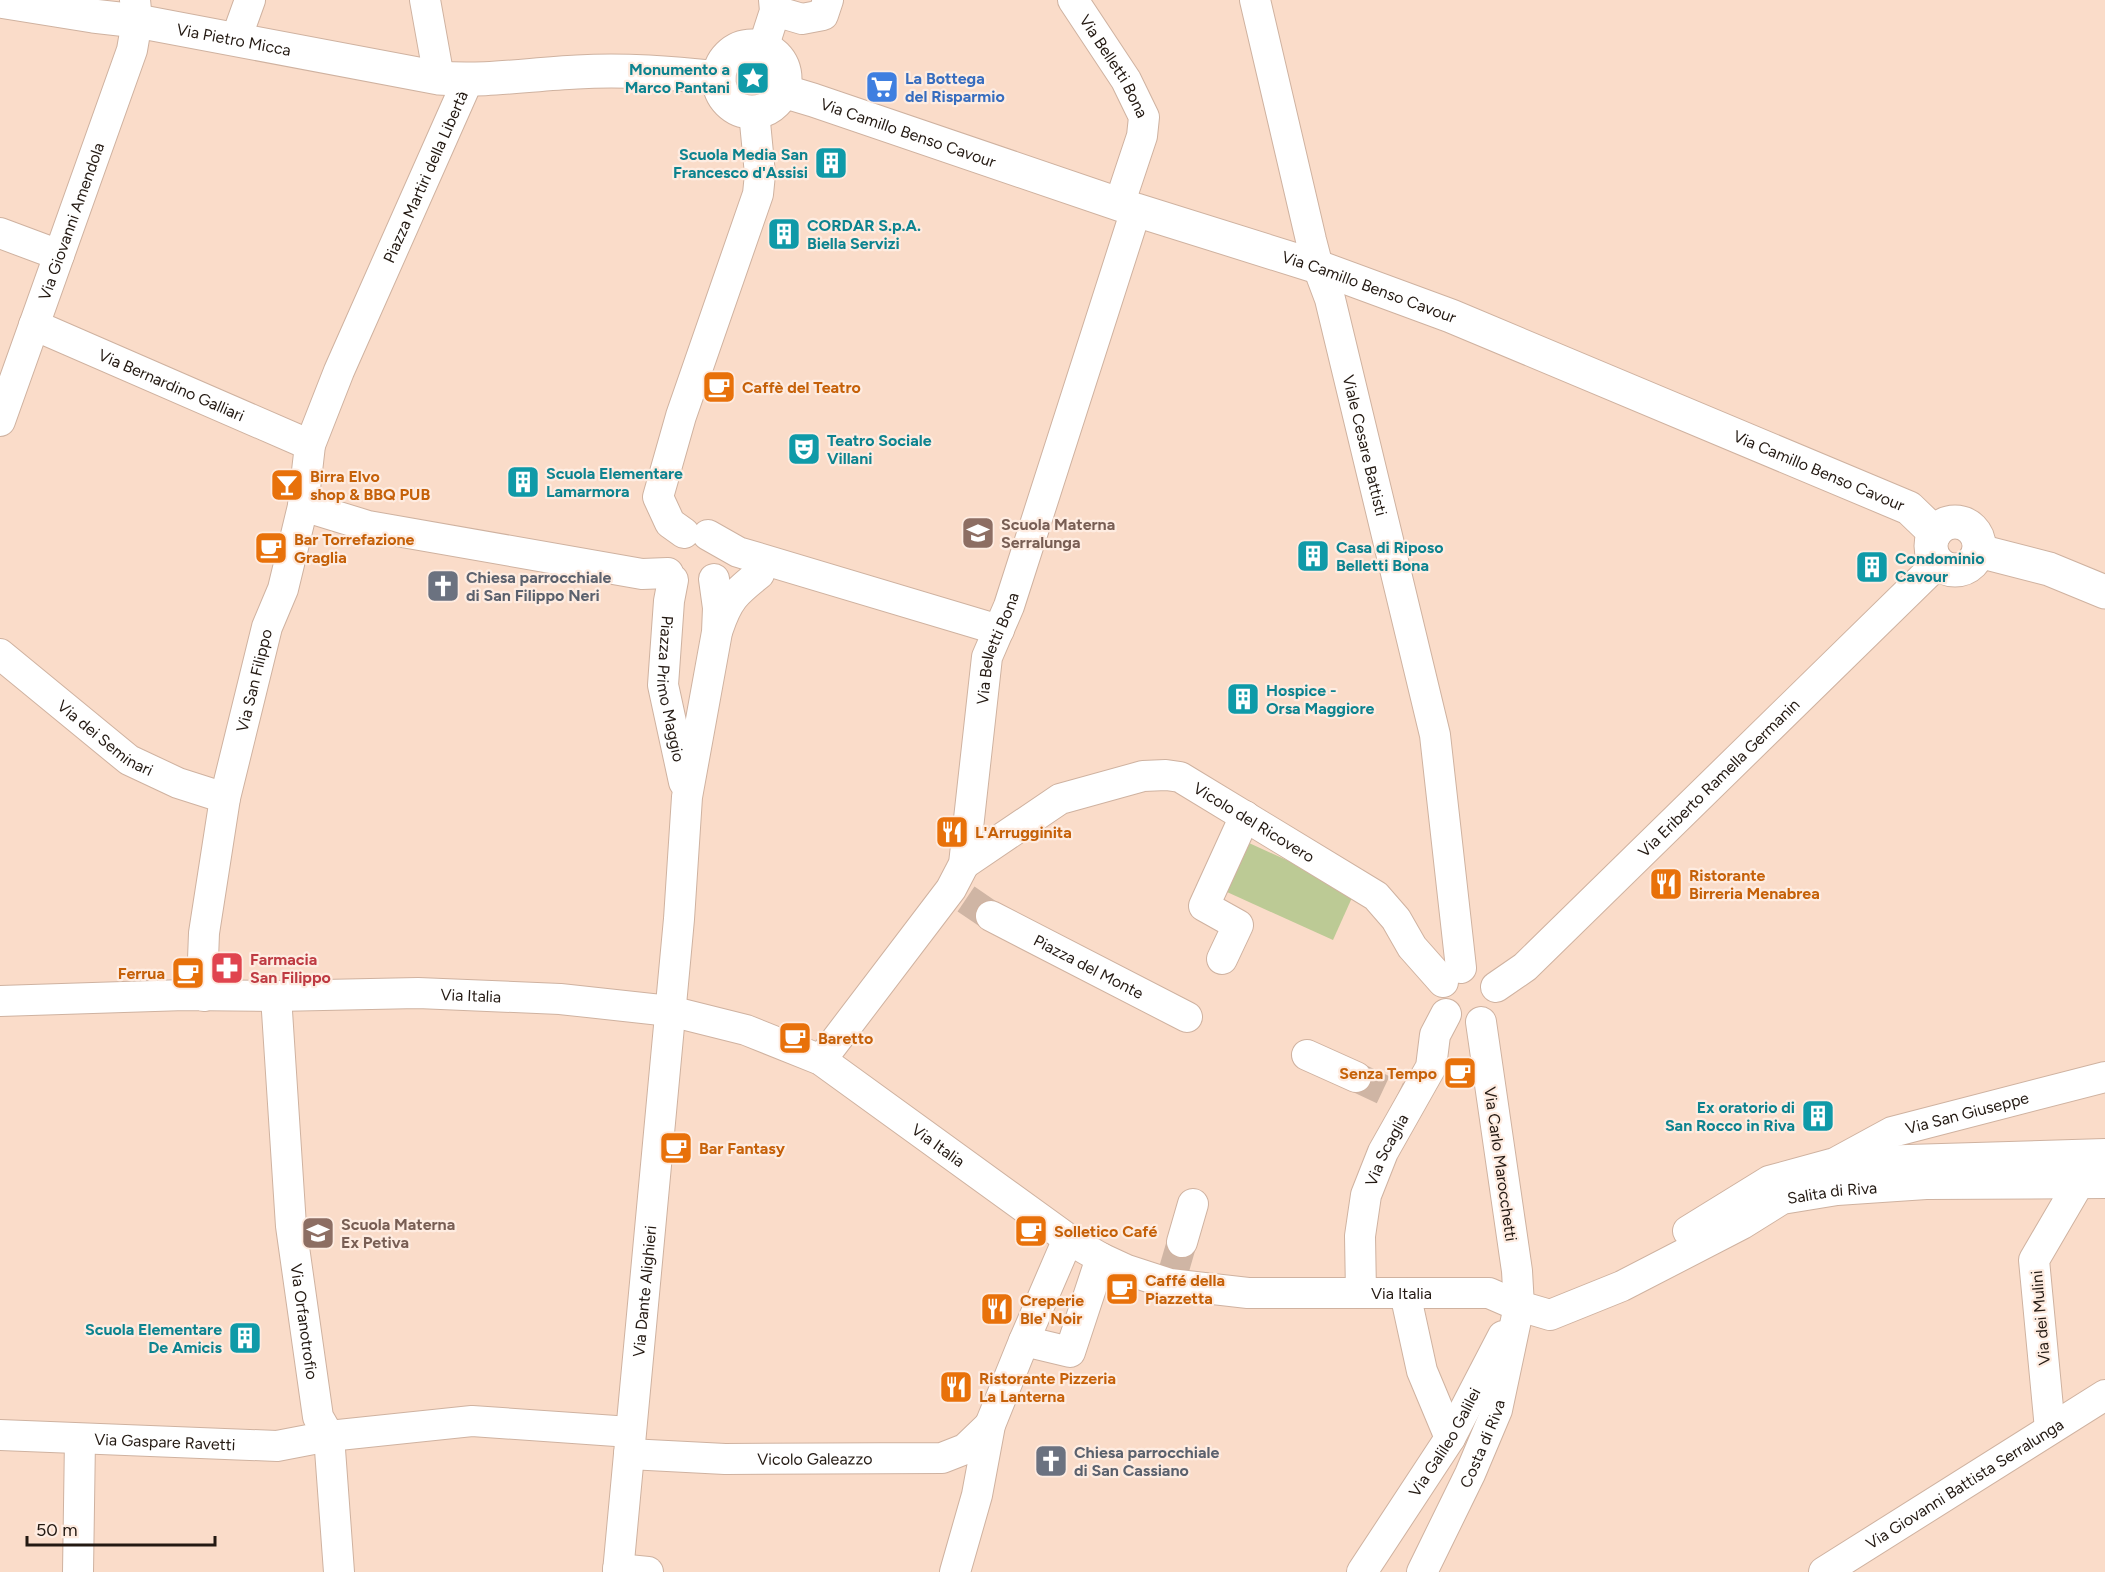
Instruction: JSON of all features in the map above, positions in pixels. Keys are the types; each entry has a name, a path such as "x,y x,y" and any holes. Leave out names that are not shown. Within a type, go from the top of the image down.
{"main road":[{"name":"Via Pietro Micca","path":"0,1 93,16 136,10 236,39 454,79"},
{"path":"754,46 764,48 780,61 785,81 783,91 768,108 754,112 743,111 732,106 721,89 719,78 721,68 734,52 754,46"},
{"name":"Piazza Martiri della Libertà","path":"454,79 642,71 719,78"},
{"name":"Via Camillo Benso Cavour","path":"783,91 1127,208 1318,267 1451,316 1909,508 1937,548"},
{"path":"1937,548 1951,570 1965,568 1971,564 1978,551 2049,569 2105,592"}],"street":[{"path":"236,39 250,0"},
{"path":"425,0 454,79"},
{"path":"764,48 775,5 802,19 823,15 828,0"},
{"name":"Via Belletti Bona","path":"960,884 987,657 1009,606 1127,208 1142,136 1144,117 1126,80 1073,0"},
{"name":"Viale Cesare Battisti","path":"1255,0 1318,267 1330,299 1435,735 1452,975"},
{"name":"Via Giovanni Amendola","path":"0,421 132,50 136,10"},
{"name":"Piazza Martiri della Libertà","path":"339,371 454,79"},
{"path":"754,112 760,174 758,194 681,416 658,497 670,523 738,552 999,630"},
{"path":"0,233 59,255"},
{"name":"Via Bernardino Galliari","path":"34,325 310,445"},
{"name":"Via San Filippo","path":"204,996 202,986 204,933 225,798 267,627 283,589 303,506 310,445 339,371"},
{"path":"303,506 368,526 642,574 671,576 689,588 707,585 716,576 813,573"},
{"name":"Piazza Primo Maggio","path":"687,797 663,685 671,576 665,557 671,542 696,534 719,548 722,565 716,576 717,632"},
{"name":"Via Eriberto Ramella Germanin","path":"1496,987 1525,968 1937,548"},
{"name":"Piazza Primo Maggio","path":"670,1011 687,797 717,632 724,609 735,593 759,574"},
{"name":"Via dei Seminari","path":"0,654 129,760 178,783 225,798"},
{"name":"Vicolo del Ricovero","path":"960,884 1060,799 1143,776 1180,777 1376,896 1396,919 1412,947 1452,975"},
{"path":"1222,959 1238,925 1204,906 1245,816"},
{"path":"822,1060 960,884"},
{"name":"Piazza del Monte","path":"992,916 1187,1017"},
{"path":"1479,969 1486,973 1496,987 1497,1004 1481,1023 1462,1024 1454,1021 1446,1014 1440,999 1452,975 1479,969"},
{"name":"Via Italia","path":"0,1001 418,993 560,999 670,1011 746,1030 822,1060 1068,1239 1126,1270 1248,1293 1489,1293 1519,1306"},
{"name":"Via Orfanotrofio","path":"276,996 291,1226 318,1417 329,1436 339,1572"},
{"name":"Via Dante Alighieri","path":"618,1570 670,1011"},
{"name":"Via Scaglia","path":"1361,1293 1360,1236 1366,1195 1406,1100 1431,1067 1435,1035 1446,1014"},
{"name":"Via Carlo Marocchetti","path":"1481,1023 1517,1271 1519,1306"},
{"path":"1307,1055 1356,1077"},
{"name":"Via San Giuseppe","path":"1835,1162 1892,1132 2105,1077"},
{"name":"Salita di Riva","path":"1835,1162 2105,1154"},
{"path":"1519,1306 1553,1297 1605,1274 1690,1231 1769,1181 1835,1162"},
{"name":"Salita di Riva","path":"1519,1306 1550,1315 1622,1286 1742,1224 1782,1199 1837,1190 1915,1185 2092,1183"},
{"name":"Via dei Mulini","path":"2050,1429 2034,1260 2092,1183"},
{"path":"1182,1242 1193,1204"},
{"path":"955,1572 977,1495 990,1425 1068,1239"},
{"path":"1024,1341 1070,1352 1101,1258"},
{"path":"1406,1293 1422,1371 1450,1438"},
{"name":"Via Galileo Galilei","path":"1362,1572 1450,1438 1519,1306"},
{"name":"Costa di Riva","path":"1422,1572 1470,1474 1497,1410 1519,1306"},
{"name":"Via Giovanni Battista Serralunga","path":"1824,1572 2105,1395"},
{"name":"Vicolo Galeazzo","path":"329,1436 472,1421 629,1443 705,1459 942,1458 965,1449 990,1425"},
{"name":"Via Gaspare Ravetti","path":"0,1435 277,1446 329,1436"},
{"path":"78,1572 80,1438"},
{"path":"618,1570 648,1572"}],"green space":[{"path":"1249,843 1355,891 1333,940 1227,892"}],"tunnel":[{"path":"966,899 991,916"},
{"path":"1356,1077 1403,1099"},
{"path":"1173,1273 1182,1242"}],"place":[{"name":"Monumento a Marco Pantani","path":"753,78"},
{"name":"La Bottega del Risparmio","path":"882,87"},
{"name":"Scuola Media San Francesco d'Assisi","path":"831,163"},
{"name":"CORDAR S.p.A. Biella Servizi","path":"784,234"},
{"name":"Caffè del Teatro","path":"719,387"},
{"name":"Teatro Sociale Villani","path":"804,449"},
{"name":"Scuola Elementare Lamarmora","path":"523,482"},
{"name":"Birra Elvo shop & BBQ PUB","path":"287,485"},
{"name":"Scuola Materna Serralunga","path":"978,533"},
{"name":"Bar Torrefazione Graglia","path":"271,548"},
{"name":"Casa di Riposo Belletti Bona","path":"1313,556"},
{"name":"Condominio Cavour","path":"1872,567"},
{"name":"Chiesa parrocchiale di San Filippo Neri","path":"443,586"},
{"name":"Hospice - Orsa Maggiore","path":"1243,699"},
{"name":"L'Arrugginita","path":"952,832"},
{"name":"Ristorante Birreria Menabrea","path":"1666,884"},
{"name":"Farmacia San Filippo","path":"227,968"},
{"name":"Ferrua","path":"188,973"},
{"name":"Baretto","path":"795,1038"},
{"name":"Senza Tempo","path":"1460,1073"},
{"name":"Ex oratorio di San Rocco in Riva","path":"1818,1116"},
{"name":"Bar Fantasy","path":"676,1148"},
{"name":"Solletico Café","path":"1031,1231"},
{"name":"Scuola Materna Ex Petiva","path":"318,1233"},
{"name":"Caffé della Piazzetta","path":"1122,1289"},
{"name":"Creperie Ble' Noir","path":"997,1309"},
{"name":"Scuola Elementare De Amicis","path":"245,1338"},
{"name":"Ristorante Pizzeria La Lanterna","path":"956,1387"},
{"name":"Chiesa parrocchiale di San Cassiano","path":"1051,1461"}]}
